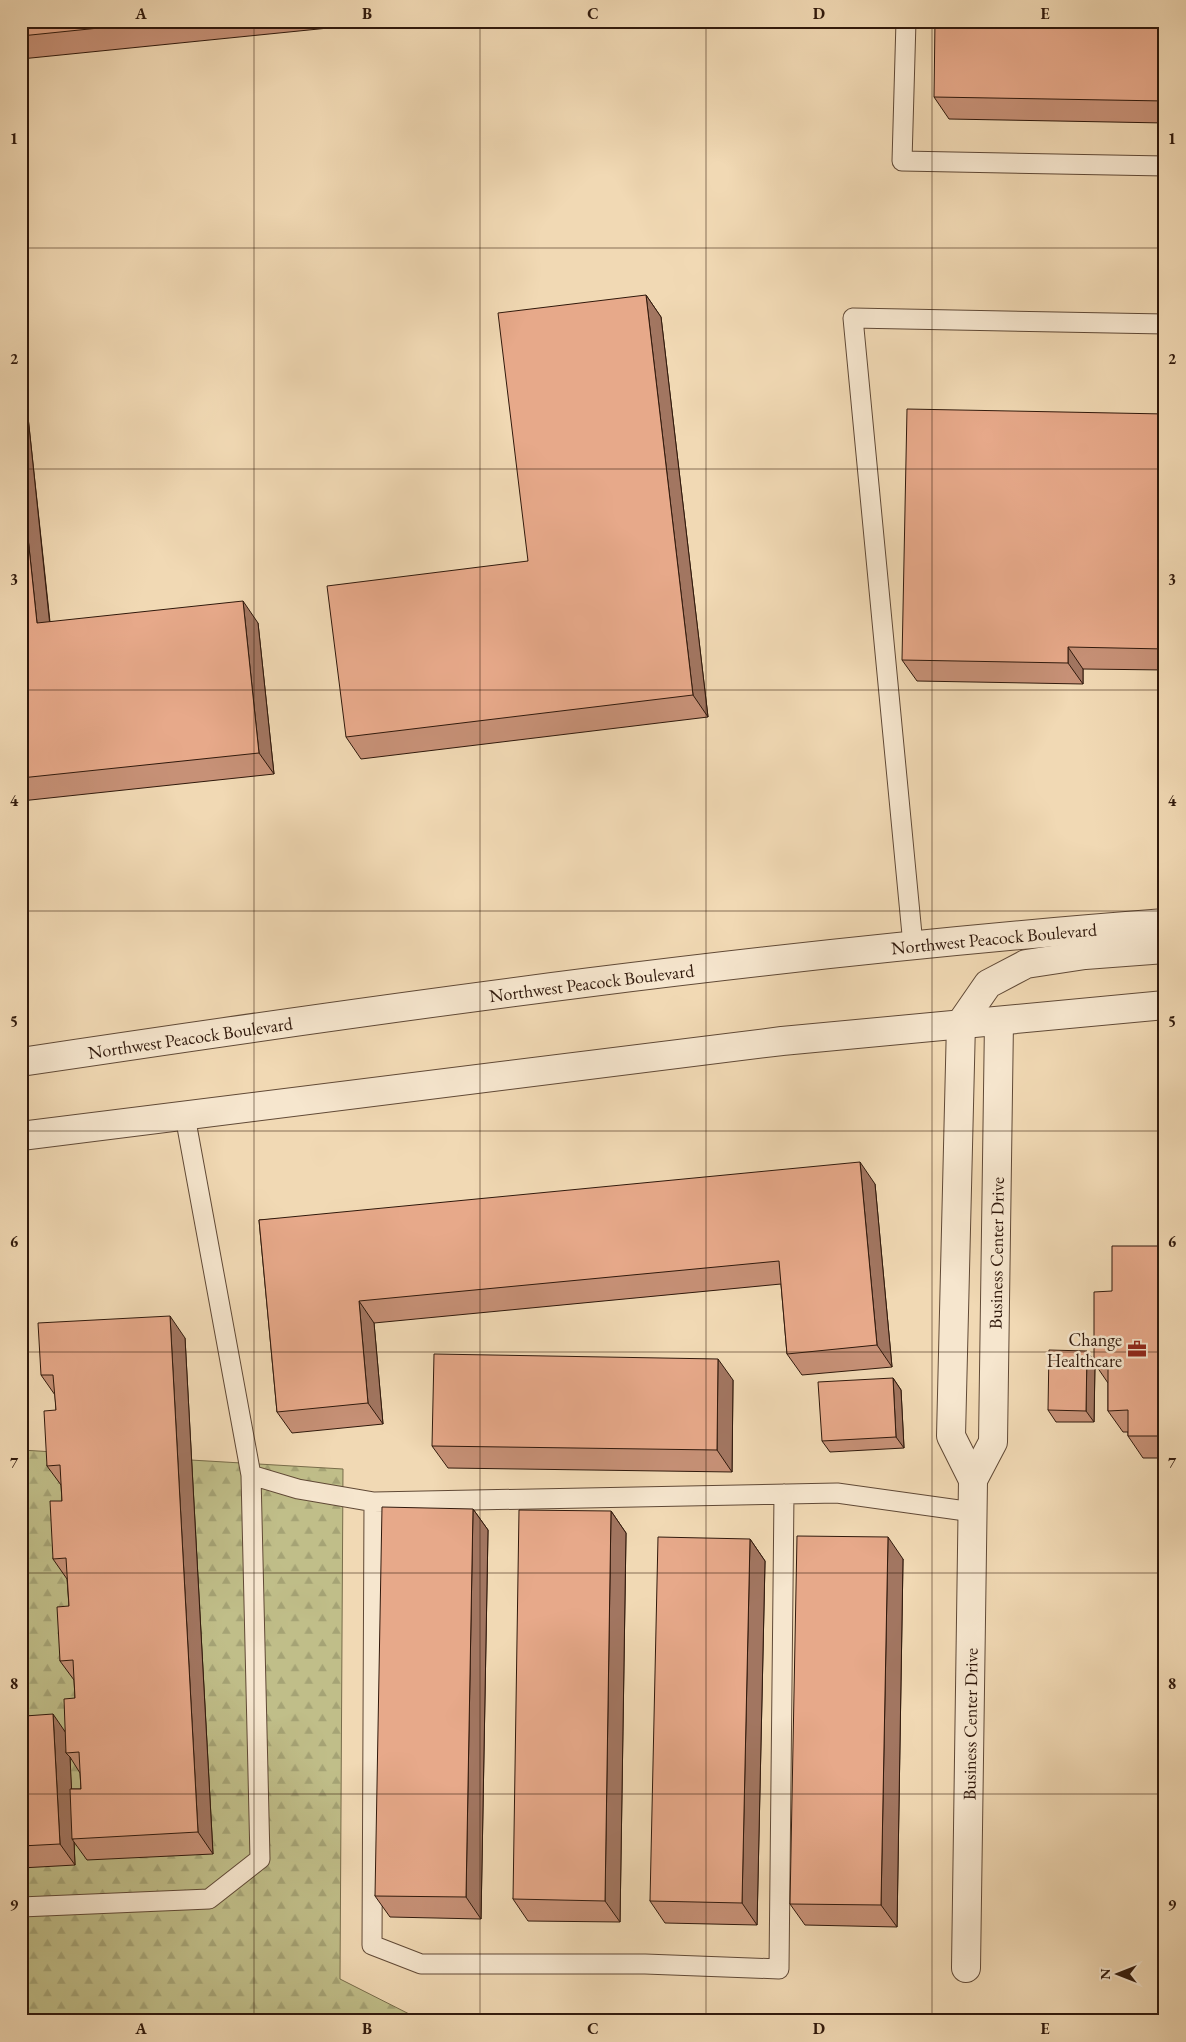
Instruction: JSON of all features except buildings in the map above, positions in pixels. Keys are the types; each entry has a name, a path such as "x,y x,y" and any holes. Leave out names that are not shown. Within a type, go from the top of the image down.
{"street":[{"name":"Northwest Peacock Boulevard","path":"21,1062 359,1012 984,937 1165,923"},
{"path":"961,1024 988,984 1026,964 1085,955 1165,949"},
{"path":"21,1136 782,1041 1165,1005"},
{"name":"Business Center Drive","path":"966,1968 974,1480 993,1442 1000,1021"},
{"name":"Business Center Drive","path":"961,1024 951,1436 974,1480"}],"lane":[{"path":"906,21 902,161 1165,166"},
{"path":"912,945 853,318 1165,324"},
{"path":"21,1908 208,1899 260,1859 250,1475 185,1116"},
{"path":"250,1475 298,1489 374,1502 837,1493 973,1512"},
{"path":"374,1502 372,1946 421,1964 644,1964 779,1969 784,1494"}],"green space":[{"path":"21,1450 343,1469 340,1979 423,2021 21,2021"}],"place":[{"name":"Change Healthcare","path":"1137,1349"}]}
